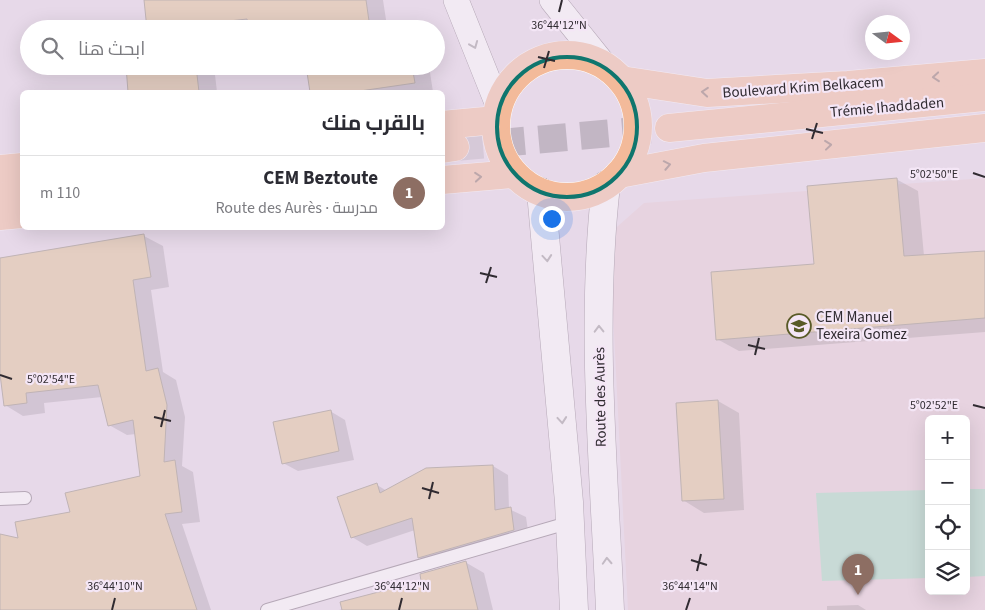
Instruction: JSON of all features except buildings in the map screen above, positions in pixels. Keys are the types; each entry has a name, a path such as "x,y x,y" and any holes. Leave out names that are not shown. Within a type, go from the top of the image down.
{"main road":[{"path":"565,55 586,58 613,73 631,97 637,117 637,138 631,157 612,180 601,189 579,197 555,197 532,189 513,174 500,153 495,130 497,112 508,85 524,69 545,58 565,55"},
{"name":"Boulevard Krim Belkacem","path":"613,73 707,93 848,85 985,73"},
{"name":"Trémie Ihaddaden","path":"669,128 985,97"},
{"path":"447,140 497,112"},
{"path":"612,180 704,158 985,128"},
{"path":"0,170 20,167"},
{"path":"445,180 513,174"},
{"path":"0,186 20,186"},
{"path":"0,197 20,193"},
{"path":"0,216 20,214"}],"street":[{"path":"456,0 497,112"},
{"path":"552,0 613,73"},
{"name":"Route des Aurès","path":"610,610 602,475 599,244 612,180"},
{"path":"541,192 571,522 574,610"}],"lane":[{"path":"0,498 25,498"},
{"path":"267,610 571,522"}],"highlighted area":[{"path":"545,58 586,58 605,66 621,80 637,117 637,137 619,174 601,189 579,197 555,197 532,189 513,174 500,153 496,120 508,85 525,69"}],"shaded area":[{"name":"CEM Manuel Texeira Gomez","path":"985,178 985,610 628,610 609,234 644,203"}],"green space":[{"path":"970,489 985,489 985,576 970,577"},
{"path":"925,490 925,578 822,581 816,493"}],"tunnel":[{"path":"455,147 669,128"}],"place":[{"name":"CEM Manuel Texeira Gomez","path":"799,326"},
{"name":"CEM Beztoute","path":"858,595"}]}
